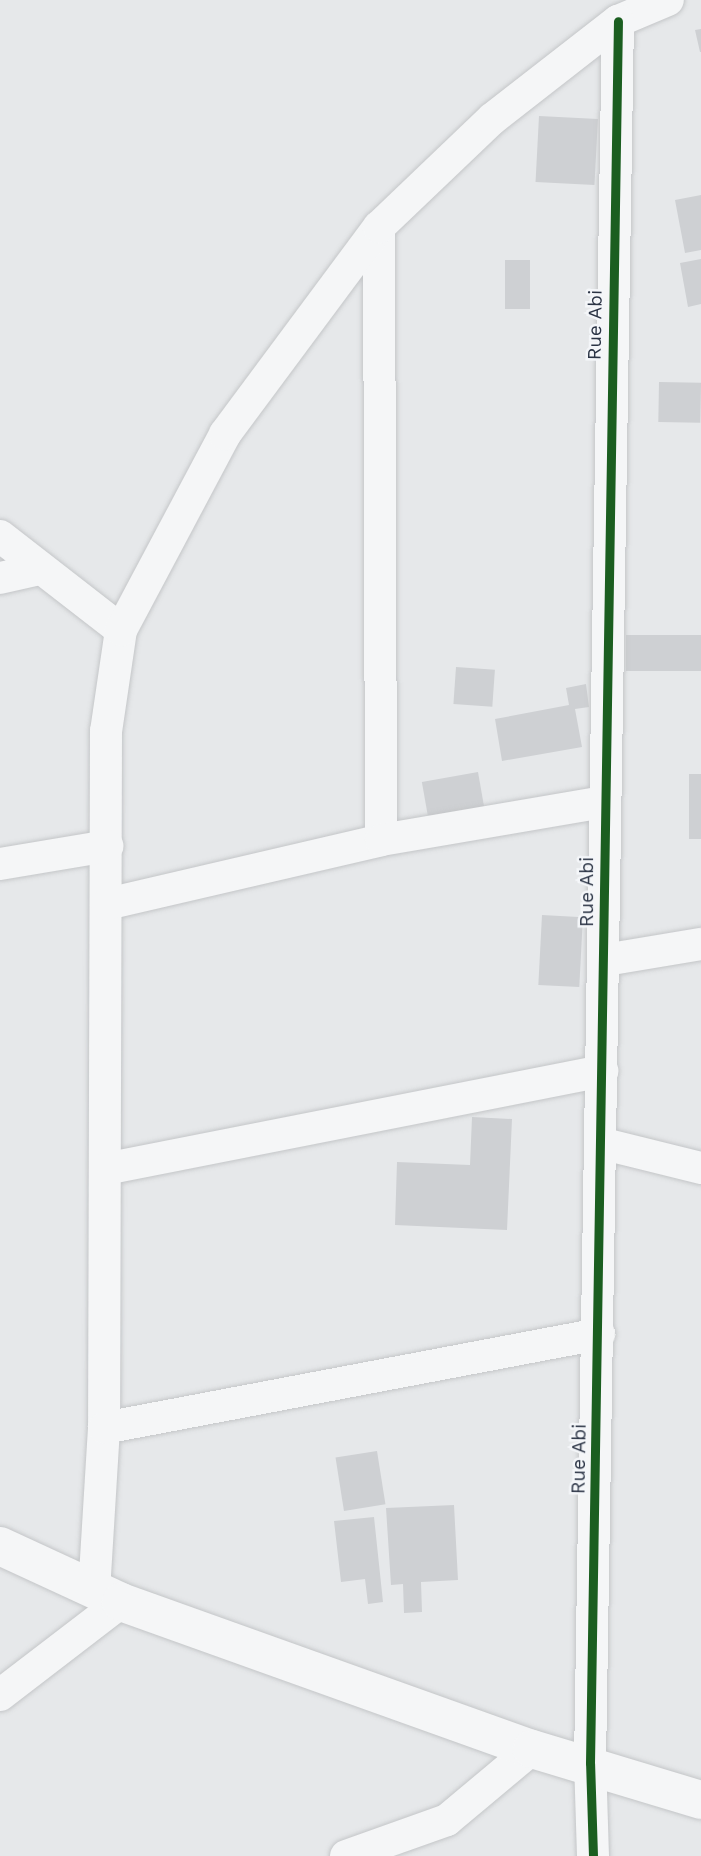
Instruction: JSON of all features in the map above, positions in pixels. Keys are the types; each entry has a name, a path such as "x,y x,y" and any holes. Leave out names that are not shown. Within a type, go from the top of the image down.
{"street":[{"path":"0,1695 108,1597 104,1428 106,731 121,630 225,434 379,227 492,120 618,21 668,0"},
{"name":"Rue Abi","path":"593,1856 590,1763 599,1334 605,960 604,802 618,21"},
{"path":"379,227 381,840"},
{"path":"0,536 121,630"},
{"path":"0,578 40,569"},
{"path":"107,904 381,840 604,802"},
{"path":"0,864 107,846"},
{"path":"605,960 701,944"},
{"path":"105,1169 603,1071"},
{"path":"600,1143 701,1168"},
{"path":"104,1428 599,1334"},
{"path":"0,1546 108,1597 532,1749 590,1763 701,1800"},
{"path":"346,1856 447,1820 532,1749"}],"building":[{"path":"701,29 701,52 700,52 695,30"},
{"path":"539,116 598,119 594,185 536,182"},
{"path":"701,195 701,250 685,253 675,200"},
{"path":"701,259 701,304 688,307 680,263"},
{"path":"505,260 530,260 530,309 505,309"},
{"path":"659,382 701,383 700,423 658,422"},
{"path":"626,635 701,635 701,671 626,671"},
{"path":"456,667 495,670 492,707 453,704"},
{"path":"586,684 589,707 575,709 582,747 502,761 495,719 569,705 566,688"},
{"path":"478,772 485,810 429,820 422,782"},
{"path":"689,774 701,774 701,839 689,839"},
{"path":"542,915 583,917 579,987 538,985"},
{"path":"472,1117 512,1119 507,1230 395,1225 397,1162 470,1165"},
{"path":"377,1451 385,1504 344,1511 336,1458"},
{"path":"454,1505 458,1580 421,1582 422,1612 404,1613 403,1584 391,1585 386,1508"},
{"path":"374,1517 383,1602 368,1604 365,1579 341,1582 334,1521"}],"cycle path":[{"path":"593,1856 590,1763 618,21"}]}
